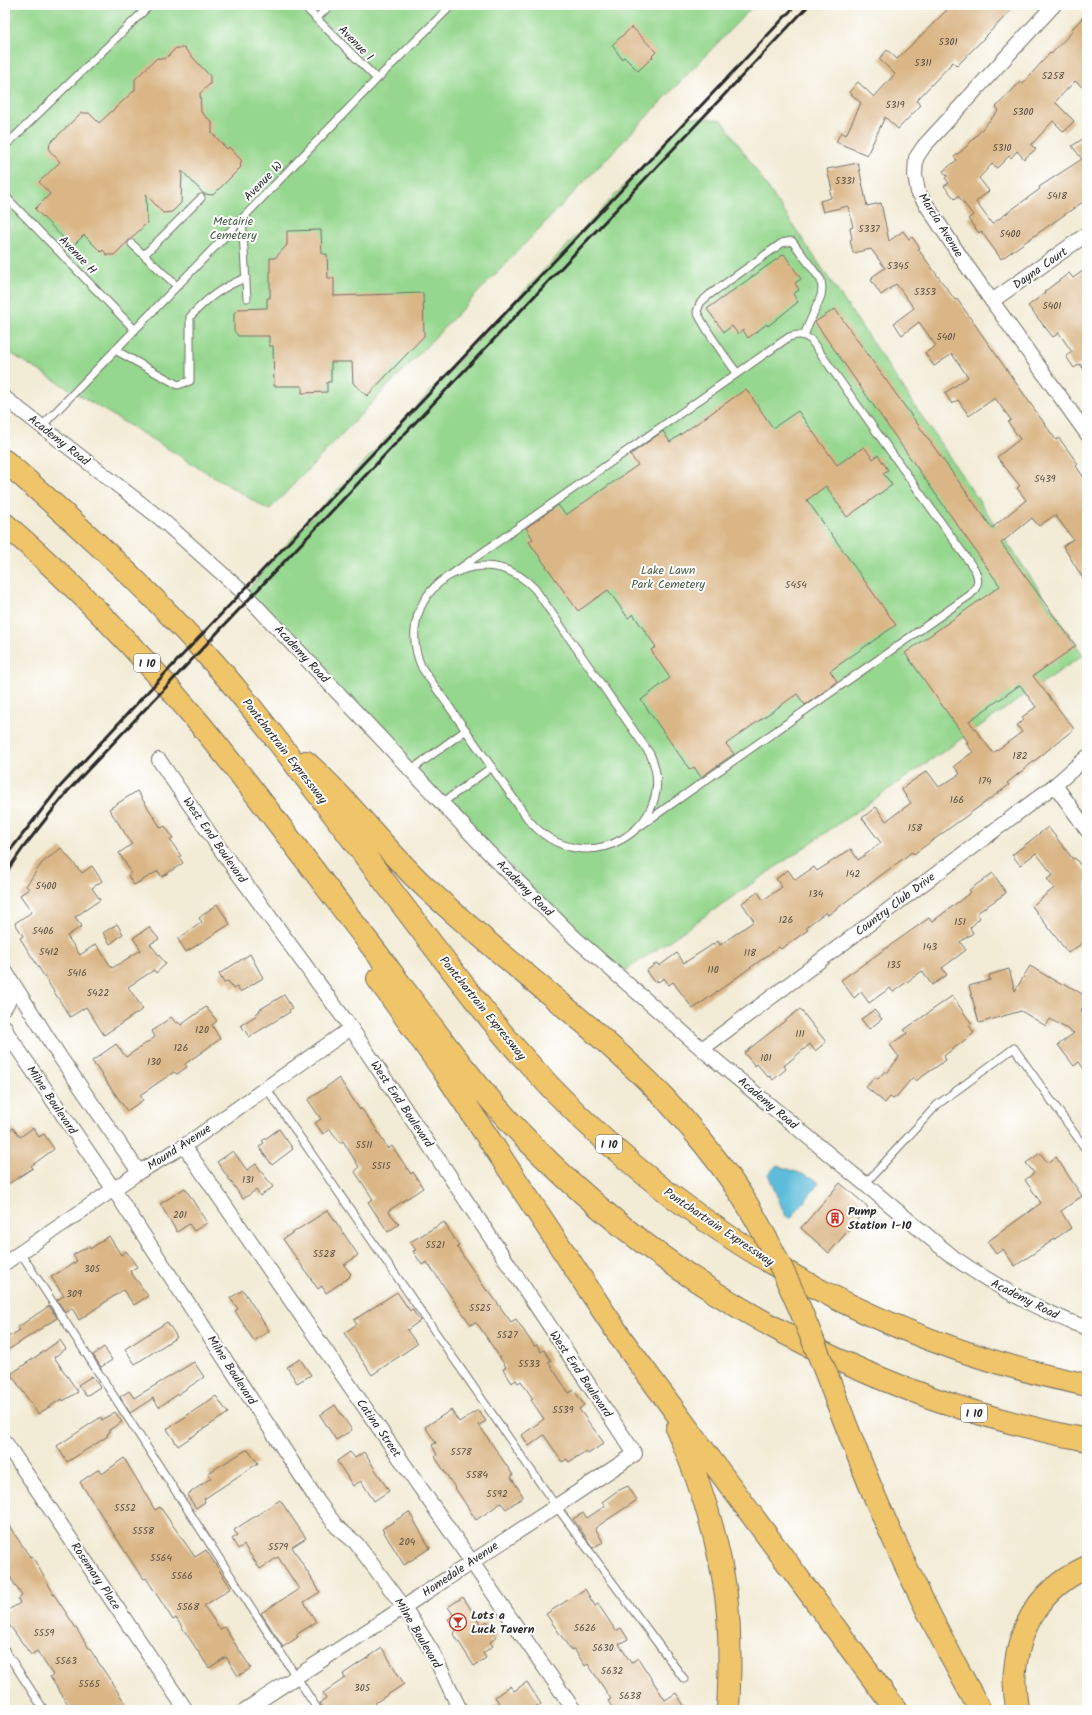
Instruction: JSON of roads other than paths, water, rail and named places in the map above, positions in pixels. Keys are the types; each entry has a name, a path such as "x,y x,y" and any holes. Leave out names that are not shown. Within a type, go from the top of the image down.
{"highway":[{"name":"Pontchartrain Expressway","path":"5,461 62,510 166,611 215,664 267,726 470,993 519,1054 560,1098 618,1152 680,1203 757,1255 830,1297 883,1321 972,1355 1047,1377 1087,1386"},
{"name":"I 10","path":"5,524 63,576 136,651 200,724 452,1051 490,1098 527,1140 577,1189 634,1236 694,1280 738,1307 825,1353 866,1372 966,1410 1017,1425 1087,1440"},
{"path":"267,726 329,782 370,830 424,887 481,937 589,1027 654,1087 697,1137 749,1208 780,1262 807,1321 877,1501 929,1617 980,1710"},
{"path":"261,803 338,922 440,1067 579,1276 665,1400 896,1710"},
{"path":"665,1400 702,1495 713,1530 726,1595 728,1636 728,1710"},
{"path":"1017,1710 1014,1671 1020,1643 1030,1616 1044,1598 1064,1579 1087,1567"}],"street":[{"name":"Marcia Avenue","path":"1054,5 924,146 916,158 915,175 918,192 964,262 1087,434"},
{"name":"Dayna Court","path":"992,301 1087,234"},
{"name":"Academy Road","path":"5,398 161,519 245,594 488,852 575,938 702,1049 953,1257 982,1277 1022,1300 1087,1328"},
{"name":"Country Club Drive","path":"702,1049 1055,785 1087,757"},
{"name":"West End Boulevard","path":"160,760 223,853 351,1028 635,1454"},
{"path":"1055,785 1087,830"},
{"path":"5,971 60,1057 139,1172"},
{"path":"5,1007 16,988"},
{"name":"Milne Boulevard","path":"5,1027 11,1039 114,1190 319,1503 337,1527 356,1543 404,1607 433,1653 460,1710"},
{"name":"Mound Avenue","path":"5,1263 139,1172 184,1146 351,1028"},
{"name":"Catina Street","path":"184,1146 574,1710"},
{"name":"Rosemary Place","path":"5,1442 186,1710"},
{"name":"Homedale Avenue","path":"244,1710 404,1607 635,1454"}],"lane":[{"path":"5,146 150,5"},
{"name":"Avenue I","path":"303,5 377,80"},
{"path":"316,19 330,5"},
{"name":"Avenue W","path":"42,426 377,80 452,5"},
{"name":"Avenue H","path":"5,196 135,330"},
{"path":"144,255 201,198"},
{"path":"242,219 247,298"},
{"path":"737,373 717,347 701,320 698,312 700,303 782,243 792,241 821,280 821,296 804,335"},
{"path":"132,244 177,286"},
{"path":"115,350 178,385 190,381 190,317 202,304 229,284 246,278"},
{"path":"797,334 804,335 811,340 975,570 978,576 975,590 618,842 601,848 583,849 559,844 549,839 535,827 425,673 415,646 415,628 421,605 435,586 449,576 789,337 797,334"},
{"path":"449,576 477,566 489,566 506,570 526,581 547,604 643,742 653,760 656,778 654,796 644,818 633,831"},
{"path":"411,770 466,730"},
{"path":"442,803 492,767"},
{"path":"865,1184 937,1104 1014,1048 1087,1152"},
{"path":"266,1088 556,1506 684,1679"},
{"path":"20,1252 318,1710"},
{"path":"5,1650 44,1710"}],"water":[{"path":"777,1165 813,1178 819,1183 790,1219 785,1215 768,1174"}],"railway":[{"path":"5,857 58,789 141,699 796,5"},
{"path":"5,874 23,848 67,792 809,5"}],"place":[{"name":"Pump Station I-10","path":"835,1218"},
{"name":"Lots a Luck Tavern","path":"458,1622"}],"park label":[{"name":"Metairie Cemetery","path":"233,228"},
{"name":"Lake Lawn Park Cemetery","path":"668,577"}]}
